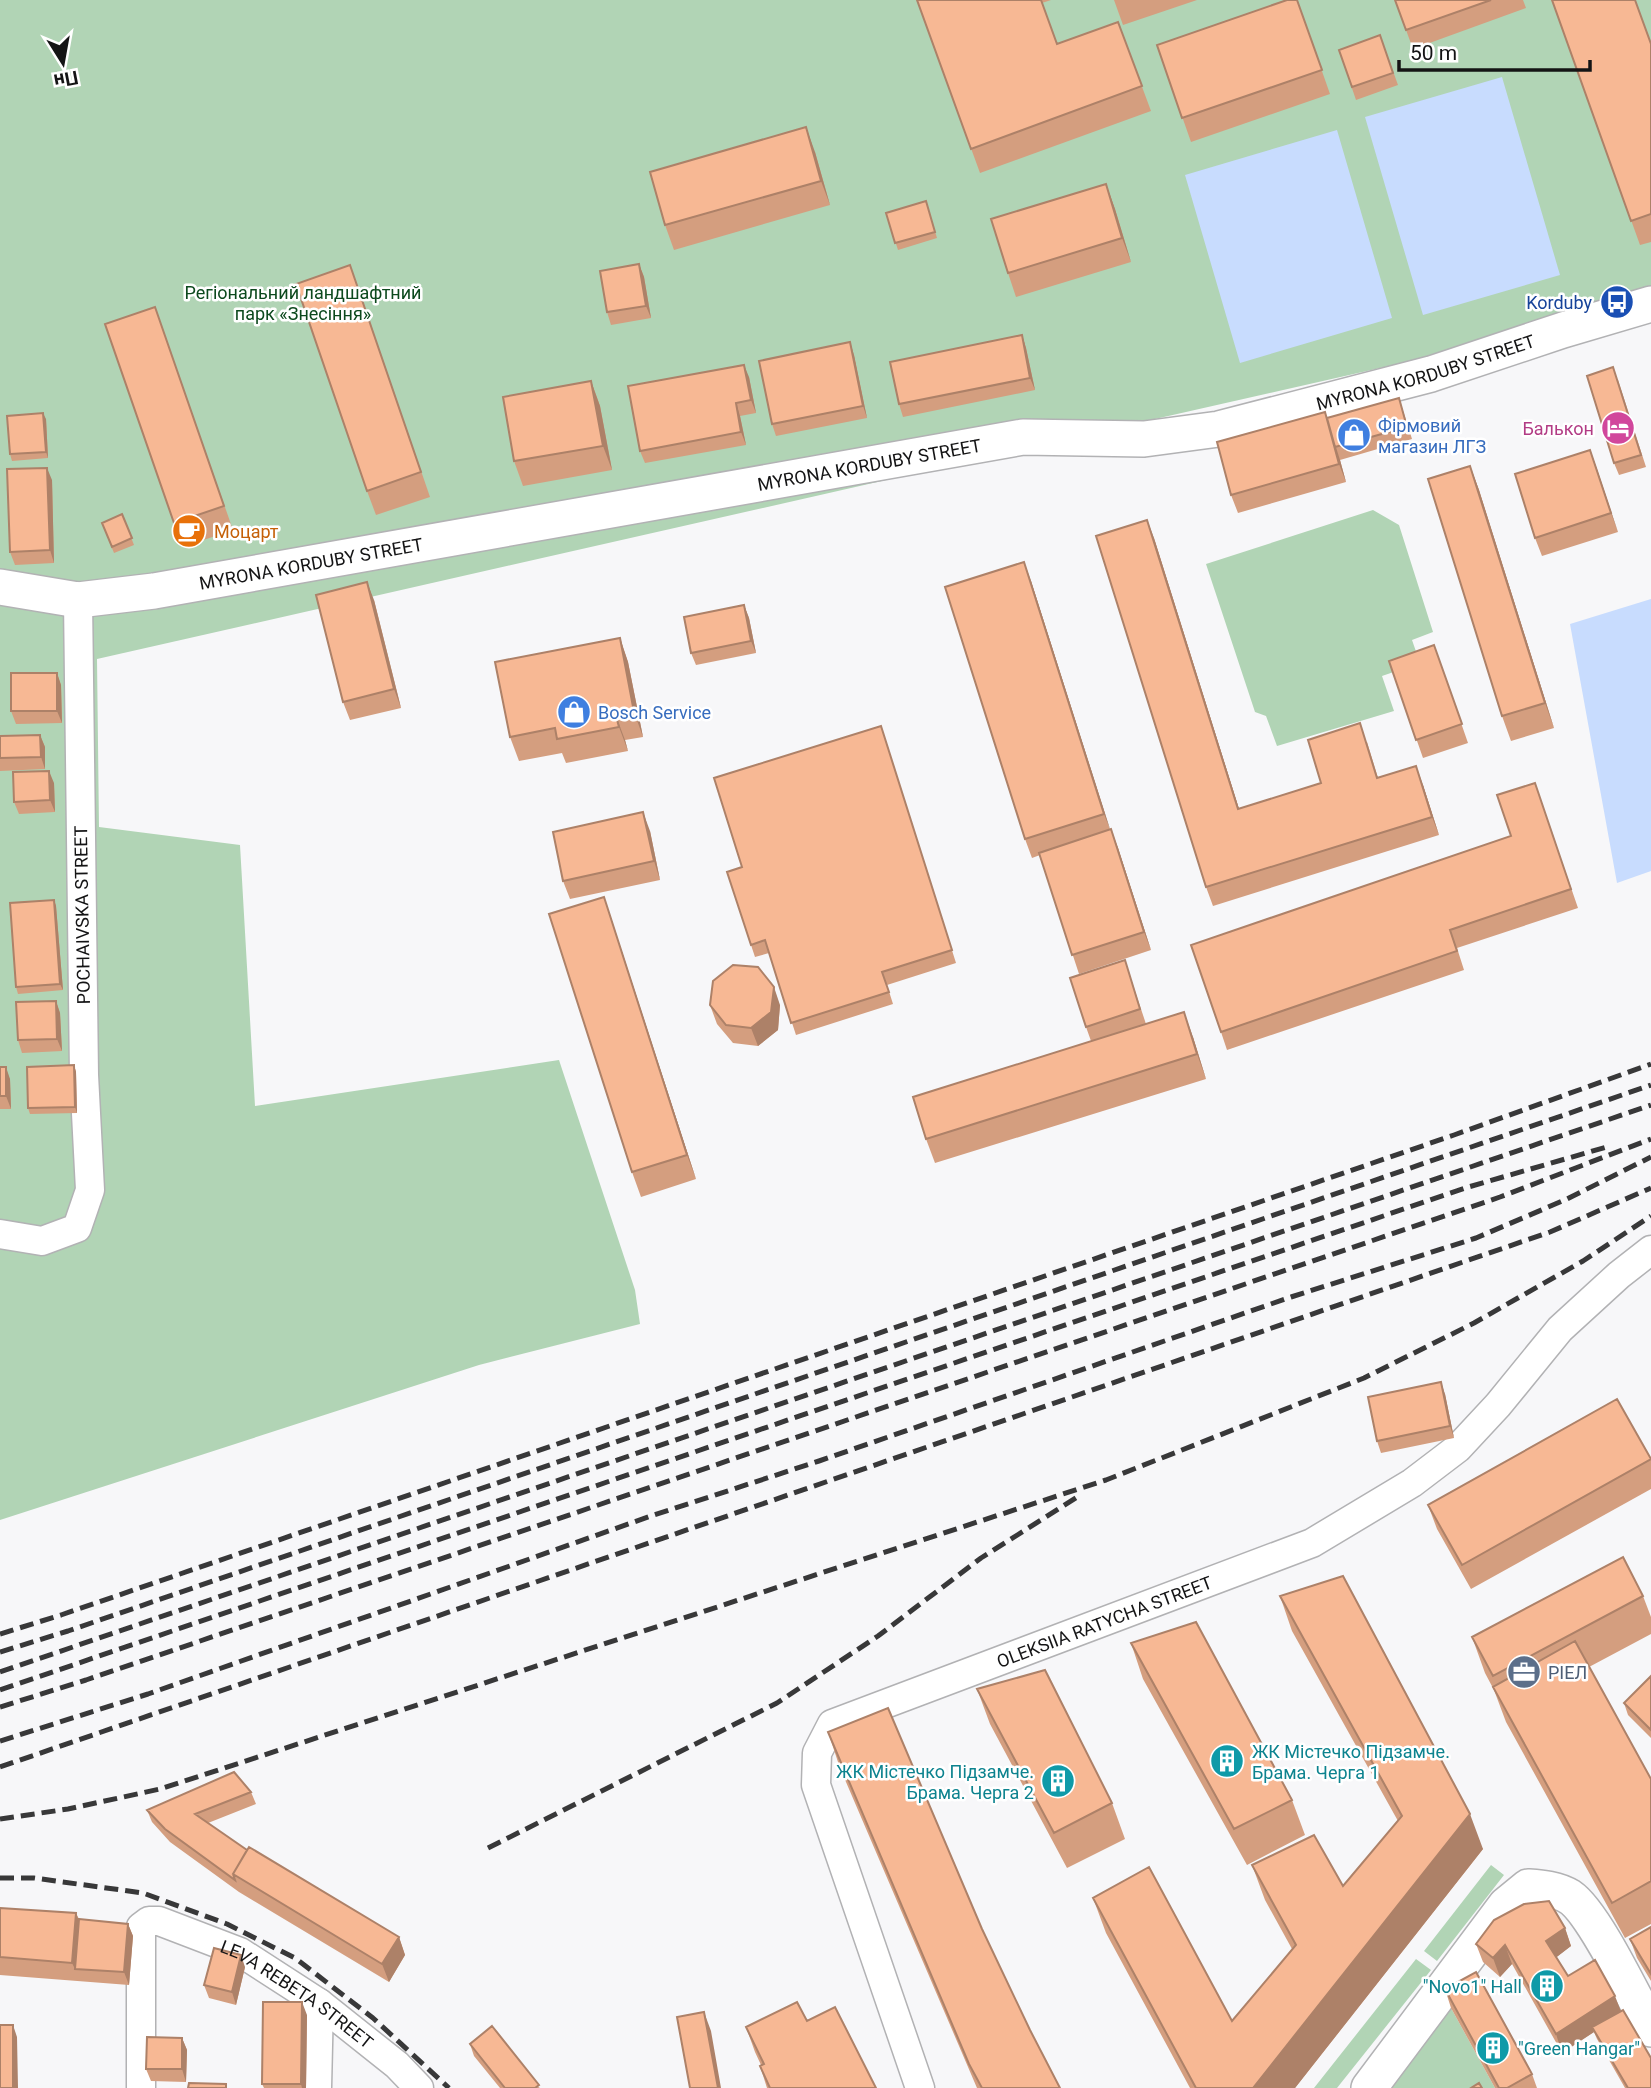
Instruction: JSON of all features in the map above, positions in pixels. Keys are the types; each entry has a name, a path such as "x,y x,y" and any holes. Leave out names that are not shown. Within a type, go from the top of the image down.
{"street":[{"name":"MYRONA KORDUBY STREET","path":"0,587 78,600 154,591 1023,437 1144,439 1219,429 1431,374 1651,304"},
{"name":"POCHAIVSKA STREET","path":"0,1234 43,1241 77,1228 90,1190 84,1075 78,600"},
{"name":"OLEKSIIA RATYCHA STREET","path":"920,2088 816,1785 817,1753 832,1724 1312,1543 1412,1483 1458,1448 1498,1405 1560,1329 1651,1250"},
{"path":"1369,2088 1506,1905 1528,1887 1550,1889 1571,1898 1589,1916 1651,2029"},
{"name":"LEVA REBETA STREET","path":"141,2088 141,1927 149,1921 159,1922 240,1952 319,2003 397,2065 419,2088"},
{"path":"317,2088 319,2003"}],"green space":[{"name":"Регіональний ландшафтний парк «Знесіння»","path":"0,0 1651,0 1651,295 1477,346 97,659 99,827 240,845 255,1106 559,1060 635,1290 640,1324 479,1365 0,1520"},
{"path":"1373,510 1399,525 1433,632 1412,640 1420,663 1382,676 1394,711 1277,746 1266,716 1255,712 1206,564"},
{"path":"1491,1865 1504,1875 1437,1961 1424,1951"},
{"path":"1416,1959 1431,1970 1337,2088 1314,2088"},
{"path":"1451,2008 1495,2088 1390,2088"}],"water":[{"path":"1502,77 1560,275 1423,315 1365,117"},
{"path":"1337,130 1392,318 1240,363 1185,175"},
{"path":"1651,599 1651,871 1617,883 1570,624"}],"building":[{"path":"917,0 1041,0 1057,44 1118,22 1142,86 971,149"},
{"path":"1287,0 1297,0 1322,70 1182,118 1157,45"},
{"path":"1395,0 1491,0 1406,30"},
{"path":"1552,0 1635,0 1651,44 1651,214 1631,221"},
{"path":"1380,35 1393,73 1352,87 1339,50"},
{"path":"806,127 821,181 665,225 650,172"},
{"path":"1106,184 1122,238 1008,273 991,219"},
{"path":"926,201 935,232 895,243 886,213"},
{"path":"639,264 646,306 607,312 600,271"},
{"path":"350,265 421,472 367,491 296,284"},
{"path":"155,307 224,506 174,523 105,324"},
{"path":"1022,335 1030,378 899,404 890,362"},
{"path":"850,342 863,406 772,424 759,361"},
{"path":"744,365 751,400 736,403 741,432 640,451 628,386"},
{"name":"Балькон","path":"1613,367 1641,455 1614,463 1587,376"},
{"path":"591,381 603,446 514,461 503,397"},
{"path":"1399,398 1407,427 1335,447 1327,418"},
{"path":"1325,412 1339,464 1231,495 1217,442"},
{"path":"43,413 46,452 10,454 7,416"},
{"path":"1590,450 1611,513 1535,538 1515,474"},
{"path":"1470,466 1545,703 1502,716 1428,479"},
{"path":"47,468 50,550 10,552 7,469"},
{"path":"122,514 132,538 112,547 102,523"},
{"path":"1147,520 1238,809 1321,783 1308,740 1360,723 1377,778 1416,766 1432,817 1206,887 1096,536"},
{"path":"1024,562 1104,814 1025,839 945,587"},
{"path":"367,582 394,689 343,702 316,595"},
{"path":"744,605 751,641 691,653 684,617"},
{"name":"Bosch Service","path":"620,638 634,712 616,716 619,727 557,739 555,728 510,737 495,662"},
{"path":"1434,645 1462,724 1416,740 1389,661"},
{"path":"11,673 57,673 57,711 11,711"},
{"path":"881,726 952,950 882,972 889,992 791,1023 765,940 751,945 727,872 742,867 714,778"},
{"path":"40,735 41,757 0,758 0,736"},
{"path":"49,771 50,800 14,802 13,772"},
{"path":"1535,783 1571,889 1450,930 1457,951 1221,1032 1191,945 1511,836 1497,795"},
{"path":"643,812 654,861 563,881 553,832"},
{"path":"1111,829 1144,932 1072,955 1039,853"},
{"path":"604,897 687,1155 632,1172 549,914"},
{"path":"54,900 60,984 16,987 10,903"},
{"path":"1125,960 1140,1009 1086,1027 1070,978"},
{"path":"733,965 758,967 774,987 771,1012 751,1028 726,1025 710,1005 713,981"},
{"path":"56,1001 57,1039 18,1040 16,1002"},
{"path":"1184,1012 1197,1054 926,1139 913,1097"},
{"path":"74,1065 75,1107 28,1108 27,1067"},
{"path":"0,1067 6,1067 6,1096 0,1096"},
{"path":"1441,1382 1450,1426 1377,1441 1368,1397"},
{"path":"1617,1399 1651,1459 1462,1565 1428,1505"},
{"path":"1623,1557 1643,1596 1493,1676 1472,1637"},
{"path":"1343,1576 1470,1814 1253,2088 1196,2088 1093,1898 1149,1867 1232,2021 1296,1945 1252,1865 1314,1835 1343,1886 1402,1816 1280,1596"},
{"name":"ЖК Містечко Підзамче. Брама. Черга 1","path":"1196,1622 1292,1800 1234,1829 1131,1643"},
{"path":"1575,1641 1651,1779 1651,1881 1612,1903 1493,1687"},
{"name":"ЖК Містечко Підзамче. Брама. Черга 2","path":"1045,1670 1112,1803 1054,1833 977,1689"},
{"path":"1651,1676 1651,1730 1624,1703"},
{"path":"888,1708 982,1929 1060,2088 982,2088 969,2064 828,1732"},
{"path":"234,1772 251,1792 195,1814 247,1850 233,1874 235,1880 165,1829 147,1810"},
{"path":"249,1847 399,1937 382,1964 233,1874"},
{"name":"\"Novo1\" Hall","path":"1549,1901 1565,1928 1546,1941 1568,1976 1595,1960 1615,1996 1556,2034 1505,1945 1493,1958 1476,1944 1494,1920 1524,1904"},
{"path":"0,1908 76,1913 72,1963 0,1957"},
{"path":"79,1919 128,1924 124,1972 75,1969"},
{"path":"1651,1927 1651,1974 1630,1939"},
{"path":"214,1948 241,1955 232,1992 204,1985"},
{"name":"\"Green Hangar\"","path":"1476,1972 1532,2074 1507,2088 1499,2088 1445,1989"},
{"path":"263,2002 302,2002 301,2084 262,2084"},
{"path":"797,2002 807,2021 835,2007 876,2088 770,2088 760,2066 764,2064 746,2027"},
{"path":"1623,2010 1651,2058 1651,2088 1628,2088 1592,2027"},
{"path":"704,2012 718,2088 690,2088 677,2017"},
{"path":"0,2025 13,2025 13,2088 0,2088"},
{"path":"492,2026 539,2085 535,2088 505,2088 470,2044"},
{"path":"147,2037 182,2038 182,2069 146,2069"},
{"path":"189,2083 226,2084 226,2088 188,2088"}],"railway":[{"path":"0,1634 1454,1135 1651,1064"},
{"path":"0,1652 68,1631 1651,1085"},
{"path":"0,1672 1651,1105"},
{"path":"0,1707 86,1680 1500,1197 1651,1139"},
{"path":"0,1690 1465,1188 1610,1146"},
{"path":"0,1741 148,1694 651,1516 819,1461 1291,1297 1476,1238 1567,1199 1651,1157"},
{"path":"0,1767 1550,1232 1651,1188"},
{"path":"0,1819 68,1809 160,1789 1106,1480 1364,1378 1474,1323 1583,1261 1651,1216"},
{"path":"488,1848 777,1703 878,1636 981,1558 1079,1496"},
{"path":"0,1878 34,1878 143,1893 227,1924 295,1958 373,2018 449,2088"}],"place":[{"name":"Korduby","path":"1617,302"},
{"name":"Балькон","path":"1618,428"},
{"name":"Фірмовий магазин ЛГЗ","path":"1354,435"},
{"name":"Моцарт","path":"189,531"},
{"name":"Bosch Service","path":"574,712"},
{"name":"РІЕЛ","path":"1524,1672"},
{"name":"ЖК Містечко Підзамче. Брама. Черга 1","path":"1227,1761"},
{"name":"ЖК Містечко Підзамче. Брама. Черга 2","path":"1058,1781"},
{"name":"\"Novo1\" Hall","path":"1547,1986"},
{"name":"\"Green Hangar\"","path":"1493,2048"}]}
